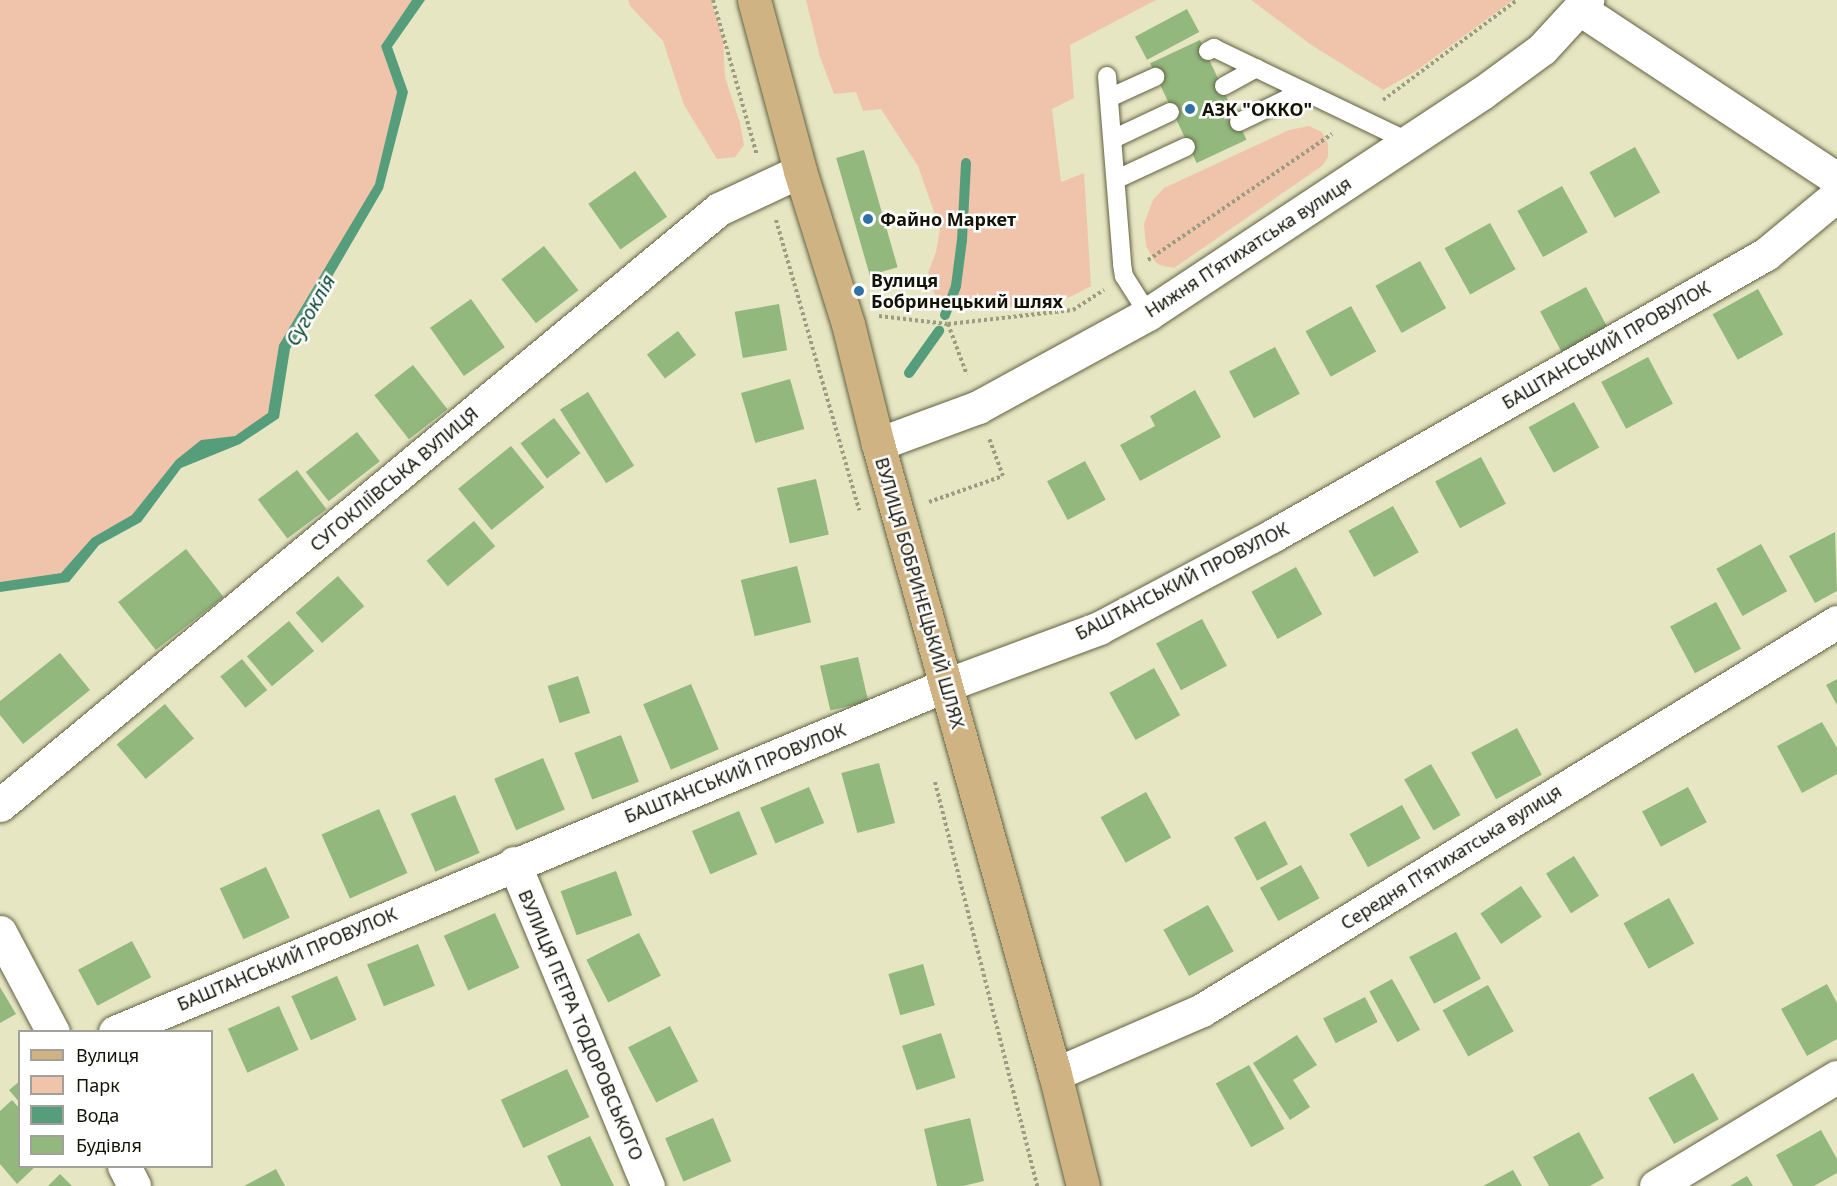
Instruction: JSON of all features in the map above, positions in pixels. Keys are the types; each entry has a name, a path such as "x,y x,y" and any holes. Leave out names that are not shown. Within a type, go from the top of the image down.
{"main road":[{"name":"ВУЛИЦЯ БОБРИНЕЦЬКИЙ ШЛЯХ","path":"754,0 800,171 848,324 878,444 1055,1074 1083,1186"}],"street":[{"name":"Нижня Пʼятихатська вулиця","path":"878,444 978,407 1148,314 1409,142 1542,49 1584,4"},
{"path":"1584,4 1837,179"},
{"name":"СУГОКЛІЇВСЬКА ВУЛИЦЯ","path":"0,805 719,209 800,171"},
{"name":"БАШТАНСЬКИЙ ПРОВУЛОК","path":"120,1030 514,863 946,685 1100,628 1272,536 1766,254 1837,195"},
{"name":"Середня Пʼятихатська вулиця","path":"1055,1074 1202,1010 1837,622"},
{"name":"ВУЛИЦЯ ПЕТРА ТОДОРОВСЬКОГО","path":"514,863 648,1186"},
{"path":"0,932 52,1030"},
{"path":"1656,1186 1837,1077"},
{"path":"124,1168 134,1186"}],"lane":[{"path":"1208,51 1214,48 1409,142"},
{"path":"1224,86 1256,68"},
{"path":"1107,76 1125,276 1148,314"},
{"path":"1109,98 1155,77"},
{"path":"1239,122 1303,91"},
{"path":"1113,140 1170,112"},
{"path":"1117,179 1186,147"}],"path":[{"path":"874,316 948,324 1073,310"},
{"path":"809,338 860,515"},
{"path":"934,777 1037,1186"}],"green space":[{"path":"0,0 412,0 381,46 397,92 375,184 279,345 268,414 235,436 201,440 176,460 132,516 92,538 61,573 0,582"},
{"path":"628,0 711,0 723,39 725,77 740,123 744,145 735,157 717,159 684,105 663,41 630,6"},
{"path":"806,0 1156,0 1070,45 1074,98 1052,109 1061,182 1084,173 1091,286 1070,297 1027,306 975,309 936,299 928,273 936,252 940,229 918,166 881,109 863,111 856,92 834,94 820,57"},
{"path":"1251,0 1513,0 1416,71 1383,90 1310,44"},
{"path":"1309,126 1322,132 1328,144 1328,157 1322,166 1174,268 1159,265 1154,260 1146,246 1144,224 1153,200 1164,188 1289,130"}],"water":[{"name":"Сугоклія","path":"412,0 425,0 392,47 408,92 383,189 290,349 279,418 240,444 181,468 141,522 99,545 69,582 0,592 0,582 61,573 92,538 132,515 176,460 201,440 235,436 268,413 279,345 375,184 397,92 381,46"}],"building":[{"path":"1187,9 1199,32 1147,60 1135,37"},
{"path":"1200,40 1246,140 1197,163 1150,63"},
{"path":"1635,147 1660,192 1615,218 1590,172"},
{"path":"864,150 898,267 870,275 836,158"},
{"path":"635,171 667,217 620,250 588,204"},
{"path":"1562,186 1588,232 1543,257 1517,211"},
{"path":"1490,223 1516,269 1470,295 1445,248"},
{"path":"544,246 578,290 536,323 501,279"},
{"path":"1420,261 1446,308 1402,333 1375,286"},
{"path":"1586,287 1611,334 1565,358 1540,311"},
{"path":"1758,289 1783,334 1738,360 1713,314"},
{"path":"471,299 505,347 464,376 430,328"},
{"path":"779,304 787,350 743,358 735,312"},
{"path":"1351,306 1376,351 1331,377 1306,331"},
{"path":"678,331 696,355 665,378 647,354"},
{"path":"1275,347 1300,394 1254,418 1229,371"},
{"path":"1648,357 1673,404 1626,429 1601,382"},
{"path":"413,365 447,409 409,439 374,395"},
{"path":"790,379 804,429 755,443 741,393"},
{"path":"1195,390 1221,437 1140,481 1120,445 1155,426 1150,416"},
{"path":"588,392 634,466 606,483 560,409"},
{"path":"1574,402 1599,447 1554,473 1529,427"},
{"path":"554,418 580,453 547,478 520,443"},
{"path":"357,432 380,461 329,501 306,472"},
{"path":"511,446 544,487 492,530 458,489"},
{"path":"1481,457 1506,504 1460,528 1435,481"},
{"path":"1085,461 1106,500 1068,520 1047,481"},
{"path":"297,470 326,509 287,539 258,499"},
{"path":"816,479 829,535 790,544 777,488"},
{"path":"1393,506 1419,552 1374,577 1348,531"},
{"path":"474,521 495,546 448,586 427,561"},
{"path":"1835,532 1837,591 1815,603 1789,556"},
{"path":"1761,544 1787,591 1743,616 1716,569"},
{"path":"186,549 224,597 156,650 118,602"},
{"path":"797,566 811,622 755,636 741,580"},
{"path":"1296,567 1322,614 1278,639 1251,592"},
{"path":"338,576 364,606 322,643 296,613"},
{"path":"1716,602 1741,649 1695,673 1670,626"},
{"path":"1202,619 1227,666 1181,690 1156,643"},
{"path":"289,621 314,651 272,686 247,656"},
{"path":"60,653 90,690 23,744 0,715 0,701"},
{"path":"858,657 868,702 830,711 820,666"},
{"path":"242,659 267,690 245,708 220,677"},
{"path":"1154,668 1180,715 1136,740 1109,693"},
{"path":"578,676 590,713 560,723 548,686"},
{"path":"1837,679 1837,705 1826,685"},
{"path":"691,684 719,749 671,770 643,704"},
{"path":"165,704 194,738 146,779 117,744"},
{"path":"1822,722 1837,748 1837,774 1802,793 1777,746"},
{"path":"1517,728 1542,775 1496,799 1471,752"},
{"path":"621,735 639,782 592,800 574,753"},
{"path":"543,758 565,810 516,830 494,779"},
{"path":"879,763 895,823 857,833 841,773"},
{"path":"1431,764 1460,815 1434,831 1404,780"},
{"path":"809,787 824,823 775,844 760,808"},
{"path":"1688,787 1707,822 1661,847 1642,811"},
{"path":"1146,792 1171,837 1126,863 1101,817"},
{"path":"455,795 480,853 435,872 411,814"},
{"path":"1402,805 1420,838 1368,867 1350,834"},
{"path":"379,809 407,873 350,899 321,835"},
{"path":"739,811 757,854 710,874 692,831"},
{"path":"1265,821 1288,864 1257,881 1234,837"},
{"path":"1574,856 1599,896 1571,913 1546,873"},
{"path":"1301,865 1319,898 1278,921 1260,888"},
{"path":"266,867 290,918 243,939 220,889"},
{"path":"616,871 632,915 577,935 561,891"},
{"path":"1521,886 1542,917 1501,944 1480,913"},
{"path":"1669,898 1694,943 1649,969 1624,923"},
{"path":"1208,905 1234,951 1189,976 1163,930"},
{"path":"495,913 519,968 468,991 444,936"},
{"path":"1456,932 1481,979 1434,1004 1409,957"},
{"path":"639,933 661,976 608,1003 586,960"},
{"path":"132,941 151,977 97,1006 78,970"},
{"path":"418,944 435,986 384,1006 367,965"},
{"path":"923,964 935,1005 900,1015 888,974"},
{"path":"337,976 357,1020 311,1040 291,996"},
{"path":"1392,979 1420,1030 1397,1042 1369,992"},
{"path":"1827,984 1837,1003 1837,1039 1807,1056 1781,1009"},
{"path":"1488,985 1514,1031 1468,1057 1443,1010"},
{"path":"0,987 16,1014 0,1023"},
{"path":"1365,997 1378,1022 1336,1043 1323,1018"},
{"path":"279,1006 299,1050 247,1073 228,1029"},
{"path":"670,1026 698,1081 656,1103 628,1047"},
{"path":"941,1033 956,1078 917,1090 902,1046"},
{"path":"1297,1035 1317,1065 1293,1080 1310,1107 1290,1120 1253,1063"},
{"path":"1249,1065 1284,1129 1251,1147 1216,1083"},
{"path":"567,1069 589,1117 523,1148 501,1100"},
{"path":"1693,1073 1719,1119 1674,1144 1648,1098"},
{"path":"18,1083 18,1101 9,1090"},
{"path":"12,1100 18,1107 18,1168 34,1168 17,1184 0,1164 0,1111"},
{"path":"713,1118 731,1161 683,1182 665,1138"},
{"path":"970,1118 984,1181 963,1186 937,1186 924,1129"},
{"path":"1821,1130 1837,1159 1837,1173 1814,1186 1793,1186 1776,1155"},
{"path":"1579,1132 1604,1178 1590,1186 1549,1186 1533,1157"},
{"path":"590,1136 614,1186 561,1186 547,1156"},
{"path":"276,1169 285,1186 244,1186"},
{"path":"1513,1170 1522,1186 1483,1186"},
{"path":"60,1174 72,1186 48,1186"},
{"path":"1747,1176 1753,1186 1730,1186"}],"waterway":[{"path":"945,315 956,286 962,240 966,163"},
{"path":"909,373 939,331"}],"place":[{"name":"АЗК \"ОККО\"","path":"1190,109"},
{"name":"Файно Маркет","path":"868,219"},
{"name":"Вулиця Бобринецький шлях","path":"859,291"}]}
